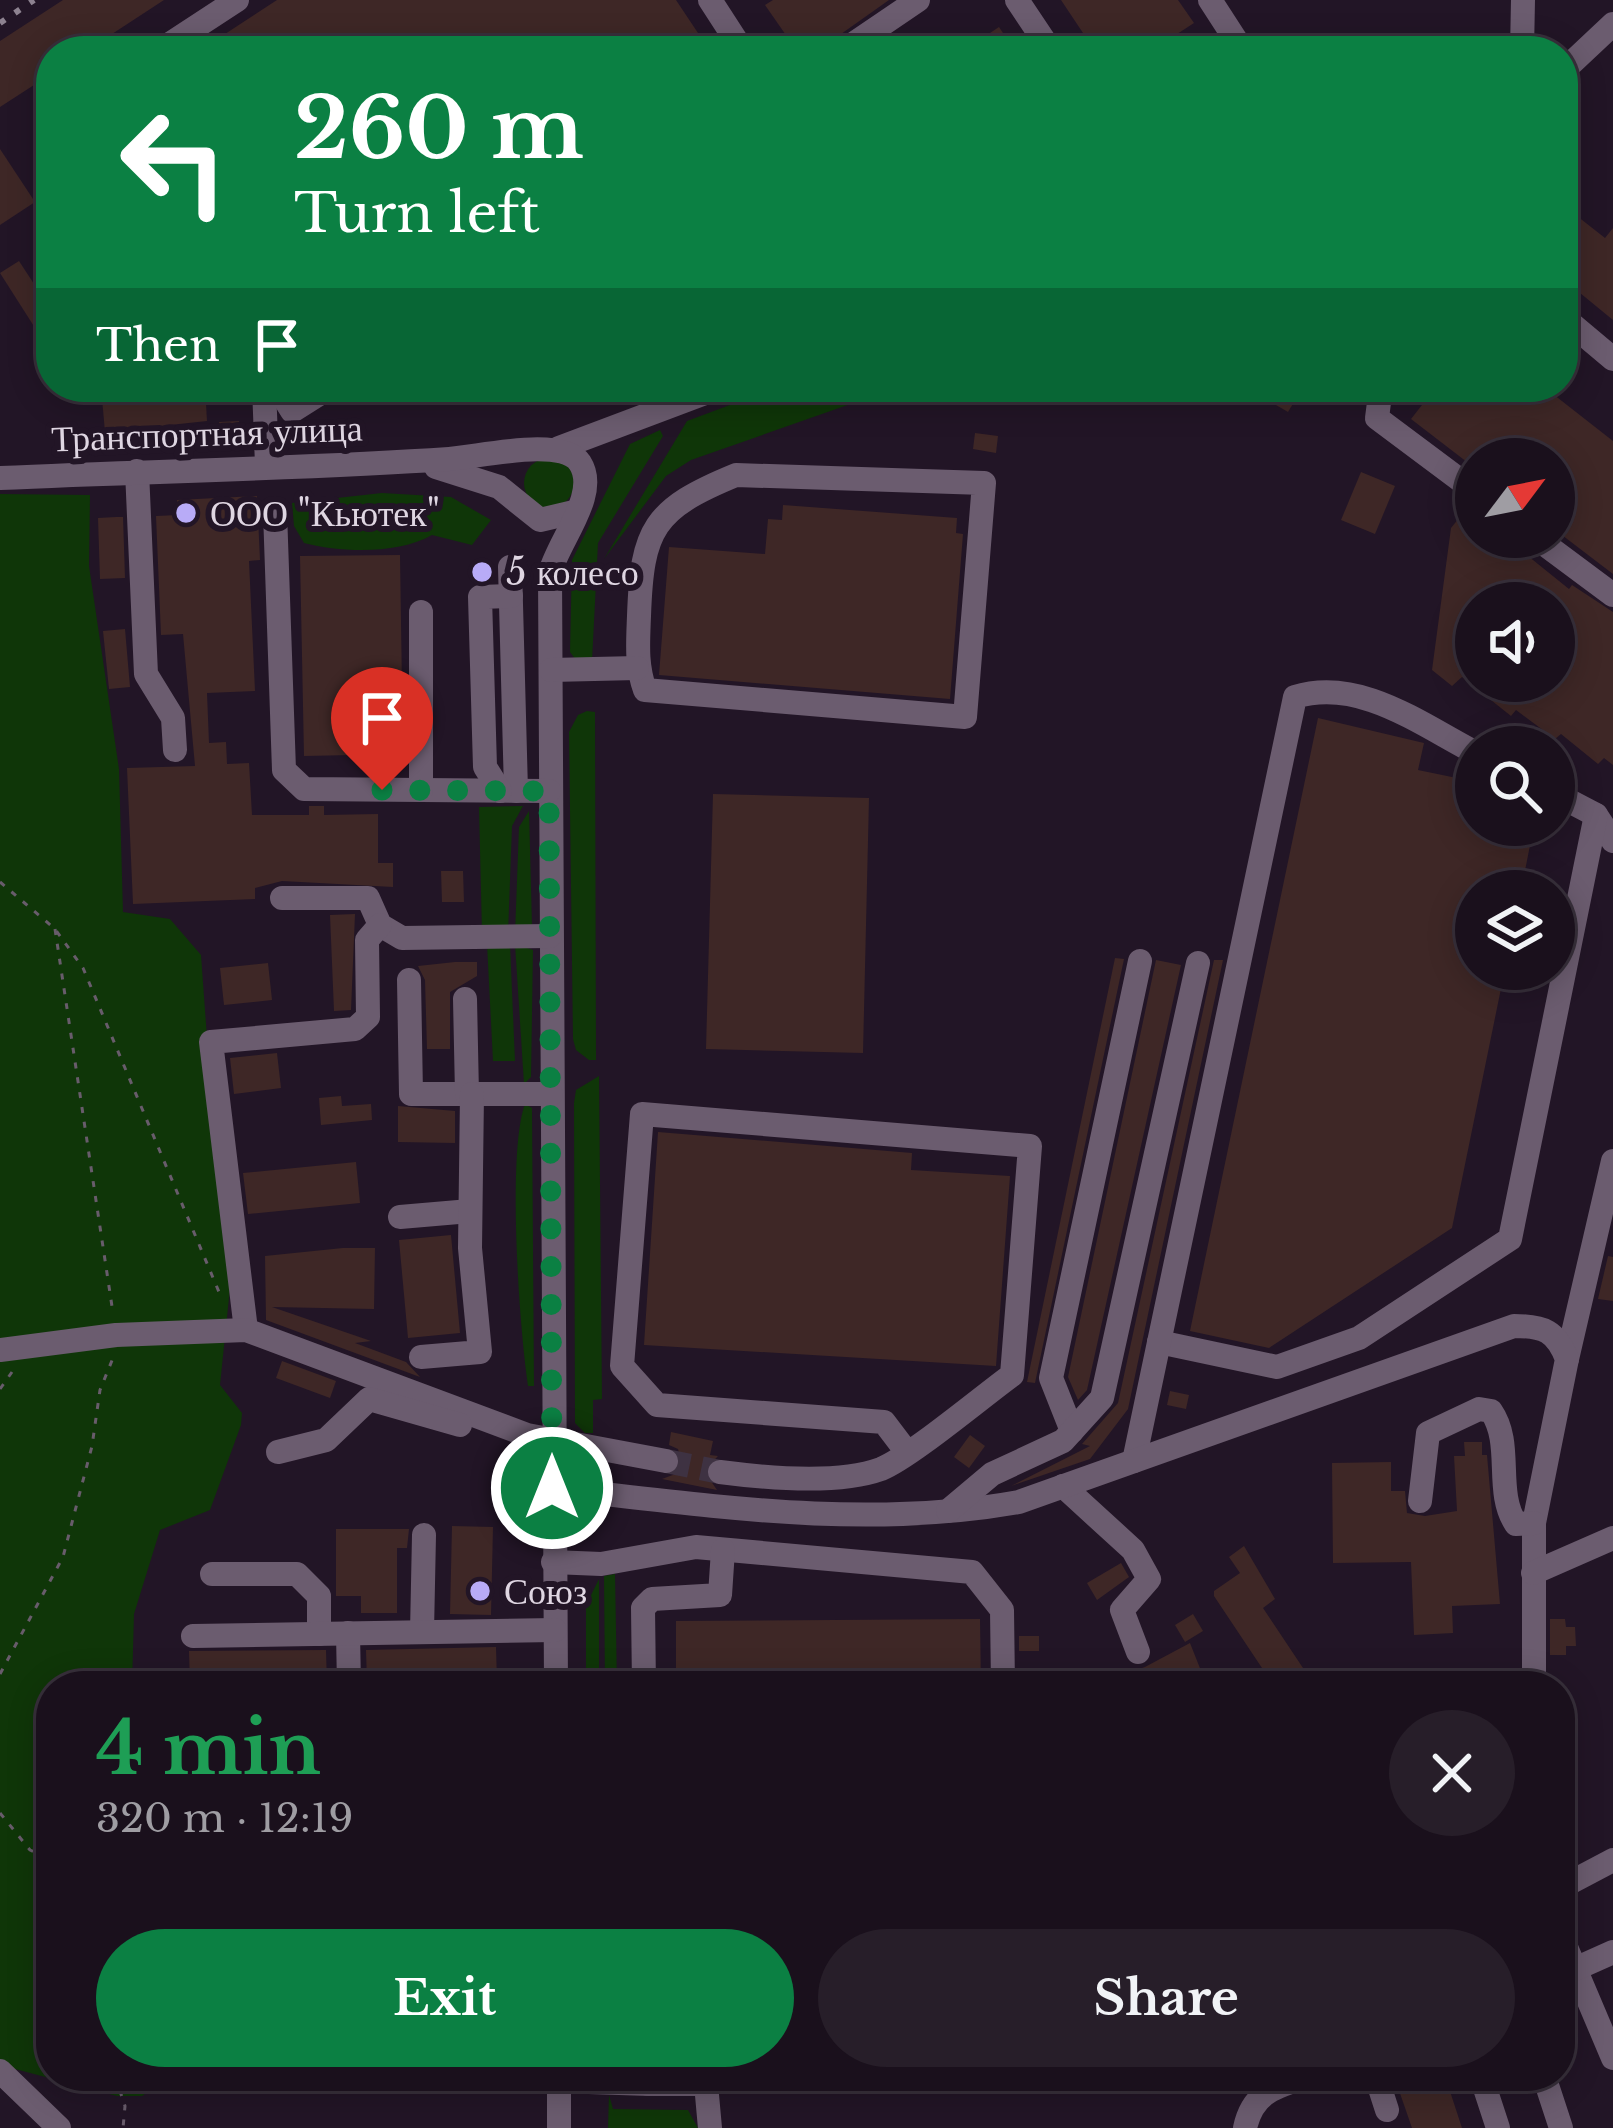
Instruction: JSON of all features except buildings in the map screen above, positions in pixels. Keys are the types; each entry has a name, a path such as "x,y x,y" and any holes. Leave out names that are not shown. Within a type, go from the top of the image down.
{"street":[{"path":"182,36 236,0"},
{"path":"710,0 733,36"},
{"path":"866,36 918,0"},
{"path":"1017,0 1041,36"},
{"path":"1210,0 1234,36"},
{"path":"1522,36 1523,0"},
{"path":"1578,57 1613,24"},
{"path":"1578,330 1613,359"},
{"path":"265,402 267,465"},
{"path":"550,573 522,507 515,470 548,449 680,402"},
{"path":"1379,402 1377,418 1455,476"},
{"path":"556,1671 550,573 586,479 607,440 631,420"},
{"path":"417,461 548,449 582,465 586,479"},
{"path":"417,461 476,478 552,522 574,512"},
{"name":"Транспортная улица","path":"0,478 417,461"},
{"path":"137,472 146,674 173,718 175,750"},
{"path":"736,475 984,483 965,717 646,690 637,668 641,553 664,515 696,491 736,475"},
{"path":"275,512 284,770 304,789 549,791"},
{"path":"1563,558 1613,595"},
{"path":"508,791 484,767 480,597 511,596 510,567"},
{"path":"421,612 421,790"},
{"path":"550,670 637,668"},
{"path":"1134,1461 1295,697 1323,688 1364,695 1455,742"},
{"path":"1575,804 1596,815 1613,841"},
{"path":"1159,1342 1277,1367 1359,1338 1510,1239 1596,815"},
{"path":"282,898 368,898 380,925 402,938 550,936"},
{"path":"246,1330 211,1042 355,1029 368,1017 367,940 380,925"},
{"path":"1072,1432 1051,1378 1139,961"},
{"path":"948,1511 992,1474 1064,1441 1102,1398 1198,964"},
{"path":"409,980 411,1094 551,1094"},
{"path":"421,1357 480,1352 470,1211 465,999"},
{"path":"720,1472 784,1480 881,1469 1012,1375 1030,1146 642,1114 622,1366 657,1405 884,1422 906,1451"},
{"path":"1534,1671 1534,1523 1613,1161"},
{"path":"400,1217 470,1211"},
{"path":"552,1488 814,1513 948,1511 1018,1502 1514,1326 1544,1327 1560,1340 1567,1358"},
{"path":"0,1350 116,1335 246,1330 492,1422 666,1461"},
{"path":"278,1452 326,1440 369,1400 449,1423 476,1427 492,1422"},
{"path":"1420,1501 1428,1433 1479,1408 1491,1411 1499,1424 1507,1510 1516,1524 1534,1523"},
{"path":"1063,1486 1133,1550 1149,1579 1122,1610 1138,1652"},
{"path":"422,1632 424,1535"},
{"path":"1533,1573 1613,1538"},
{"path":"553,1562 601,1564 696,1547 971,1572 1002,1610 1003,1671"},
{"path":"644,1671 643,1608 652,1599 719,1594 723,1550"},
{"path":"212,1574 297,1574 319,1596 319,1634"},
{"path":"193,1636 555,1630"},
{"path":"348,1633 349,1671"},
{"path":"1575,1880 1613,1860"},
{"path":"1575,1964 1613,1952"},
{"path":"1575,1978 1613,2057"},
{"path":"0,2071 59,2128"},
{"path":"559,2091 559,2128"},
{"path":"707,2091 710,2128"},
{"path":"1245,2128 1249,2108 1264,2091"},
{"path":"1381,2091 1388,2110"},
{"path":"1486,2091 1498,2128"},
{"path":"1549,2091 1561,2128"}],"path":[{"path":"0,882 55,929 83,968 214,1285 225,1300"},
{"path":"0,1674 63,1557 116,1335 55,929"},
{"path":"0,1813 36,1853"},
{"path":"120,2091 125,2105 123,2128"}],"green space":[{"path":"738,402 856,402 691,460 666,476 604,559 687,421"},
{"path":"660,430 663,436 598,543 592,661 576,660 570,652 572,560 630,444"},
{"path":"549,458 567,465 574,483 567,501 549,508 531,501 524,483 531,465"},
{"path":"382,493 451,497 491,520 472,545 432,535 404,546 370,550 304,543 294,526 292,503"},
{"path":"0,494 90,495 89,566 119,769 123,912 170,919 201,955 214,1134 233,1259 220,1385 242,1413 210,1510 160,1530 134,1614 132,1671 36,1671 36,2075 0,2065"},
{"path":"595,712 596,1060 576,1050 573,1039 569,732 578,715"},
{"path":"523,806 512,826 508,934 482,934 479,807"},
{"path":"529,811 532,926 515,934 519,827"},
{"path":"487,944 510,944 515,1061 493,1061"},
{"path":"515,944 533,950 531,1077 524,1084"},
{"path":"599,1076 602,1399 593,1400 593,1433 585,1433 575,1423 574,1103 576,1090"},
{"path":"525,1104 532,1108 534,1386 528,1386 516,1240 517,1160"},
{"path":"615,1574 617,1671 605,1671 604,1576"},
{"path":"599,1579 599,1671 586,1671 586,1605"},
{"path":"98,2091 150,2091 142,2096"},
{"path":"609,2095 613,2109 688,2110 698,2128 608,2128"}],"tunnel":[{"path":"666,1461 720,1472"}],"railway":[{"path":"0,23 34,0"}],"place":[{"name":"ООО \"Кьютек\"","path":"186,513"},
{"name":"5 колесо","path":"482,572"},
{"name":"Союз","path":"480,1591"}],"route":[{"path":"382,790 549,791 552,1488"}]}
